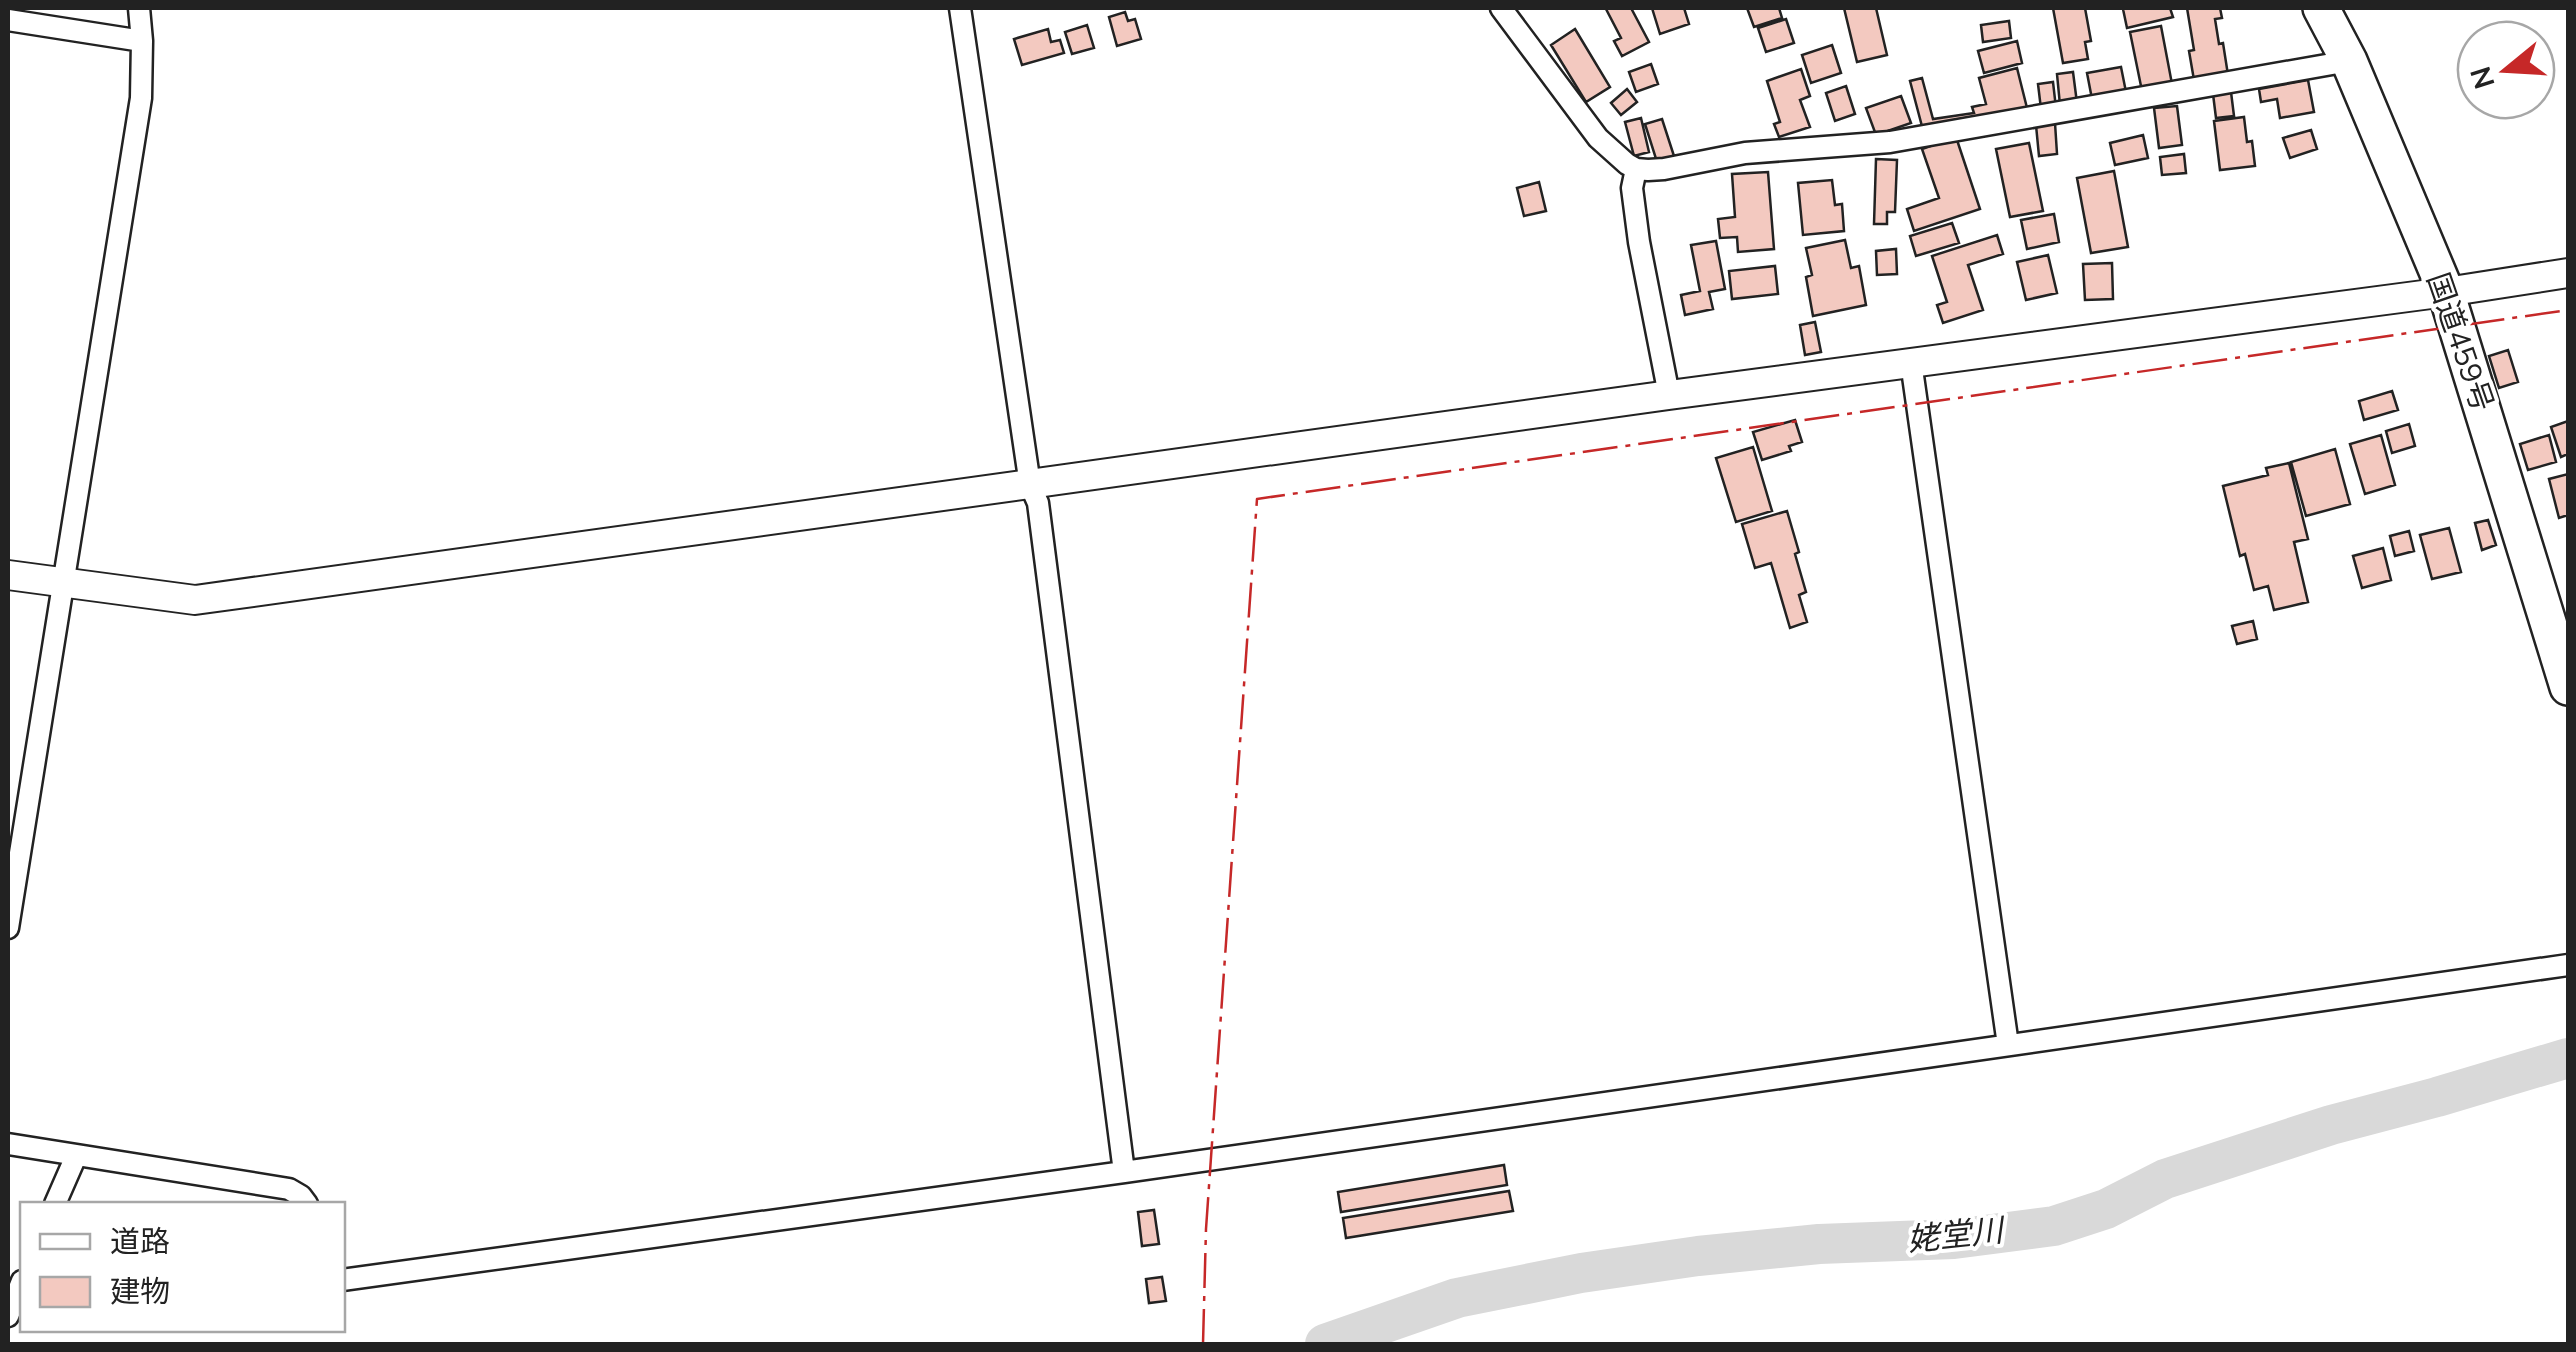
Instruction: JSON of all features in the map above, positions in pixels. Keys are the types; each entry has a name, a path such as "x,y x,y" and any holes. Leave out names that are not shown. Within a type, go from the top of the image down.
{"highway":[{"name":"国道459号","path":"2321,8 2348,61 2446,292 2568,687"}],"street":[{"path":"8,928 140,98 139,8"},
{"path":"960,8 1030,485 1038,503 1124,1172"},
{"path":"1501,8 1598,138 1636,169 1664,169 1745,154 1890,142 2348,61"},
{"path":"8,20 142,41"},
{"path":"1636,169 1632,188 1638,242 1669,395"},
{"path":"8,576 196,600 2568,273"},
{"path":"1911,362 2008,1045"},
{"path":"345,1280 2568,965"},
{"path":"8,1144 289,1189 305,1202"},
{"path":"56,1202 76,1156"},
{"path":"8,1316 20,1286"}],"building":[{"path":"1631,8 1649,42 1622,56 1614,41 1621,38 1606,9"},
{"path":"1652,8 1684,8 1689,24 1660,34"},
{"path":"1747,8 1779,8 1782,18 1754,27"},
{"path":"1844,8 1876,8 1887,55 1857,62"},
{"path":"2053,8 2085,8 2091,41 2085,42 2088,59 2063,63"},
{"path":"2170,8 2173,17 2127,28 2123,9"},
{"path":"2187,8 2220,8 2222,18 2215,19 2228,75 2194,80"},
{"path":"1125,12 1128,21 1135,19 1141,39 1117,46 1109,17"},
{"path":"1786,19 1794,43 1766,52 1758,28"},
{"path":"2009,21 2011,38 1983,42 1981,25"},
{"path":"1087,25 1094,48 1072,54 1065,32"},
{"path":"2161,26 2172,84 2142,91 2130,32"},
{"path":"1048,29 1051,42 1060,40 1064,53 1022,65 1014,39"},
{"path":"1575,29 1610,87 1586,102 1551,45"},
{"path":"2017,41 2022,63 1984,73 1978,51"},
{"path":"1832,45 1841,73 1811,83 1802,55"},
{"path":"1651,64 1658,84 1636,92 1629,72"},
{"path":"2121,67 2126,92 2092,99 2087,73"},
{"path":"2017,68 2028,112 1923,130 1910,81 1922,78 1933,119 1974,113 1972,107 1986,104 1979,78"},
{"path":"1801,69 1810,96 1800,100 1810,127 1779,137 1774,124 1780,122 1767,81"},
{"path":"2073,72 2077,103 2060,105 2057,74"},
{"path":"2308,80 2314,112 2280,118 2277,99 2261,102 2259,89"},
{"path":"2053,82 2056,108 2041,109 2038,84"},
{"path":"1846,86 1855,114 1835,121 1826,93"},
{"path":"1627,89 1637,102 1621,115 1611,103"},
{"path":"2231,92 2234,116 2216,118 2213,94"},
{"path":"1901,96 1911,123 1876,135 1866,108"},
{"path":"2177,106 2182,145 2159,148 2154,108"},
{"path":"2244,117 2255,166 2220,170 2214,121"},
{"path":"1641,118 1649,152 1634,156 1625,122"},
{"path":"1662,119 1674,156 1657,162 1645,124"},
{"path":"2055,123 2057,154 2039,156 2036,125"},
{"path":"2311,130 2317,149 2290,158 2283,138"},
{"path":"2143,135 2148,158 2115,165 2110,143"},
{"path":"1956,137 1980,209 1914,231 1907,209 1939,198 1922,149"},
{"path":"2029,143 2043,211 2010,217 1996,149"},
{"path":"2184,154 2186,173 2162,175 2160,157"},
{"path":"1876,159 1897,160 1895,212 1887,212 1887,224 1874,224"},
{"path":"2114,171 2128,247 2091,253 2077,178"},
{"path":"1768,172 1774,249 1738,252 1737,237 1720,238 1718,219 1735,217 1732,174"},
{"path":"1832,180 1835,205 1842,204 1844,231 1803,235 1798,183"},
{"path":"1539,182 1546,211 1524,216 1517,188"},
{"path":"2054,214 2059,242 2027,249 2021,220"},
{"path":"1952,223 1959,243 1916,256 1910,236"},
{"path":"1997,235 2003,254 1968,265 1983,310 1943,323 1937,305 1947,302 1932,256"},
{"path":"1845,240 1851,268 1859,266 1866,305 1813,316 1806,277 1812,275 1806,248"},
{"path":"1716,241 1725,289 1709,292 1713,309 1685,315 1681,295 1700,291 1691,245"},
{"path":"1896,249 1897,274 1877,275 1876,251"},
{"path":"2048,255 2057,293 2026,300 2017,262"},
{"path":"2112,263 2113,299 2085,300 2083,264"},
{"path":"1775,266 1778,294 1732,299 1729,271"},
{"path":"1815,322 1821,352 1805,355 1800,325"},
{"path":"2508,350 2518,382 2499,388 2489,356"},
{"path":"2392,391 2398,410 2364,420 2359,401"},
{"path":"1795,420 1802,442 1789,446 1791,451 1762,460 1753,432"},
{"path":"2568,421 2568,454 2561,457 2551,427"},
{"path":"2409,424 2415,446 2392,453 2386,431"},
{"path":"2381,435 2395,485 2365,494 2350,444"},
{"path":"2549,435 2556,462 2528,470 2520,444"},
{"path":"1753,447 1772,511 1736,522 1716,458"},
{"path":"2335,449 2350,504 2306,516 2291,462"},
{"path":"2289,463 2308,539 2294,542 2308,602 2274,610 2268,586 2254,590 2245,554 2240,556 2223,486 2268,475 2266,468"},
{"path":"2568,474 2568,515 2559,518 2549,479"},
{"path":"1787,511 1799,552 1795,554 1806,592 1799,595 1807,622 1790,628 1771,563 1755,568 1742,524"},
{"path":"2488,520 2496,545 2482,550 2475,523"},
{"path":"2449,528 2461,572 2432,579 2420,535"},
{"path":"2409,531 2414,551 2395,556 2390,536"},
{"path":"2383,548 2391,580 2362,588 2353,556"},
{"path":"2253,621 2257,639 2237,644 2232,626"},
{"path":"1504,1165 1507,1185 1341,1212 1338,1192"},
{"path":"1509,1191 1513,1211 1346,1238 1343,1218"},
{"path":"1154,1210 1159,1244 1142,1246 1138,1212"},
{"path":"1162,1277 1166,1301 1149,1303 1146,1279"}],"waterway":[{"name":"姥堂川","path":"1325,1344 1457,1298 1581,1273 1698,1256 1819,1244 1954,1239 2054,1226 2106,1209 2165,1179 2331,1125 2568,1058"}],"power":[{"path":"1203,1344 1206,1229 1257,499 2568,310"}]}
